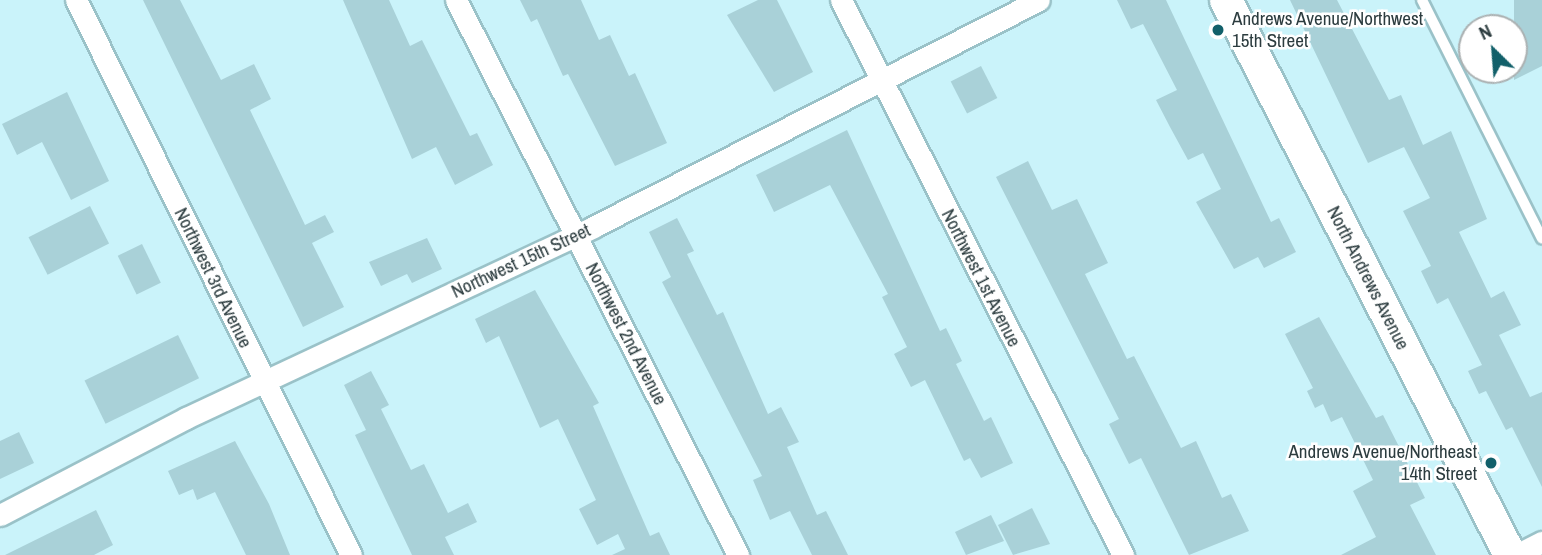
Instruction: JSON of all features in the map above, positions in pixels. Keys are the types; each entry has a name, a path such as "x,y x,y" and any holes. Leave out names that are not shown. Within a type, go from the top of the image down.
{"main road":[{"name":"North Andrews Avenue","path":"1226,0 1510,555"}],"street":[{"name":"Northwest 3rd Avenue","path":"76,0 351,555"},
{"name":"Northwest 2nd Avenue","path":"456,0 738,555"},
{"name":"Northwest 1st Avenue","path":"841,0 1123,555"},
{"name":"Northwest 15th Street","path":"0,515 265,383 575,234 1039,0"},
{"path":"1516,555 1542,542"}],"lane":[{"path":"1422,0 1542,239"}],"building":[{"path":"143,0 180,0 221,80 254,64 271,99 250,110 305,225 325,215 334,232 312,243 344,307 303,327"},
{"path":"343,0 389,0 410,46 422,40 470,136 477,133 493,165 455,185 436,147 412,159"},
{"path":"520,0 581,0 599,40 610,35 629,76 635,73 667,143 615,166 568,74 563,76 537,19 531,22"},
{"path":"758,0 777,0 813,72 774,92 727,15"},
{"path":"1117,0 1166,0 1271,222 1279,218 1296,252 1264,268 1258,257 1234,269 1196,202 1221,189 1203,153 1188,160 1156,100 1177,90 1143,24 1131,29"},
{"path":"1290,0 1337,0 1389,100 1401,95 1423,145 1451,131 1487,219 1459,232 1491,298 1504,291 1521,325 1499,335 1530,397 1542,392 1542,487 1512,427 1506,430 1486,391 1479,394 1468,371 1482,365 1448,298 1437,304 1421,271 1431,266 1403,211 1430,198 1404,147 1368,163"},
{"path":"1514,0 1542,0 1542,66 1528,73 1528,14 1514,14"},
{"path":"981,66 997,98 967,114 951,81"},
{"path":"67,92 109,181 71,200 42,142 17,155 2,124"},
{"path":"847,130 940,331 946,328 962,361 956,364 984,421 991,417 1013,463 981,478 970,458 964,461 925,380 911,387 894,354 907,347 882,297 888,294 830,185 774,212 756,175"},
{"path":"1028,161 1052,210 1077,199 1108,263 1085,274 1127,359 1134,356 1181,448 1196,441 1222,498 1231,494 1249,531 1189,555 1141,458 1129,464 1109,424 1119,419 996,177"},
{"path":"90,206 109,243 48,275 29,237"},
{"path":"677,218 694,251 687,254 717,315 723,312 768,414 781,407 799,442 787,447 817,515 826,511 848,555 812,555 790,511 770,520 753,480 762,476 662,282 671,277 649,232"},
{"path":"427,238 442,269 412,283 407,274 381,286 369,262"},
{"path":"142,244 161,283 137,294 118,256"},
{"path":"535,290 599,403 593,406 650,536 659,532 670,555 612,555 625,549 618,534 597,545 579,509 596,500 558,419 540,428 499,336 486,343 475,319"},
{"path":"1319,317 1376,418 1383,415 1425,498 1410,505 1436,555 1341,555 1376,537 1353,491 1373,480 1342,417 1331,422 1323,404 1315,408 1307,391 1313,388 1285,334"},
{"path":"178,335 199,378 106,424 85,381"},
{"path":"371,371 389,405 381,409 411,470 424,464 448,513 468,503 477,522 445,537 454,555 412,555 355,435 366,430 344,385"},
{"path":"19,432 34,463 0,479 0,441"},
{"path":"235,441 269,504 290,555 246,555 215,492 197,500 193,489 179,495 168,471"},
{"path":"1032,508 1050,544 1013,555 998,525"},
{"path":"96,510 113,545 94,555 5,555"},
{"path":"991,515 1004,541 966,555 955,532"}],"place":[{"name":"Andrews Avenue/Northwest 15th Street","path":"1218,30"},
{"name":"Andrews Avenue/Northeast 14th Street","path":"1491,463"}]}
